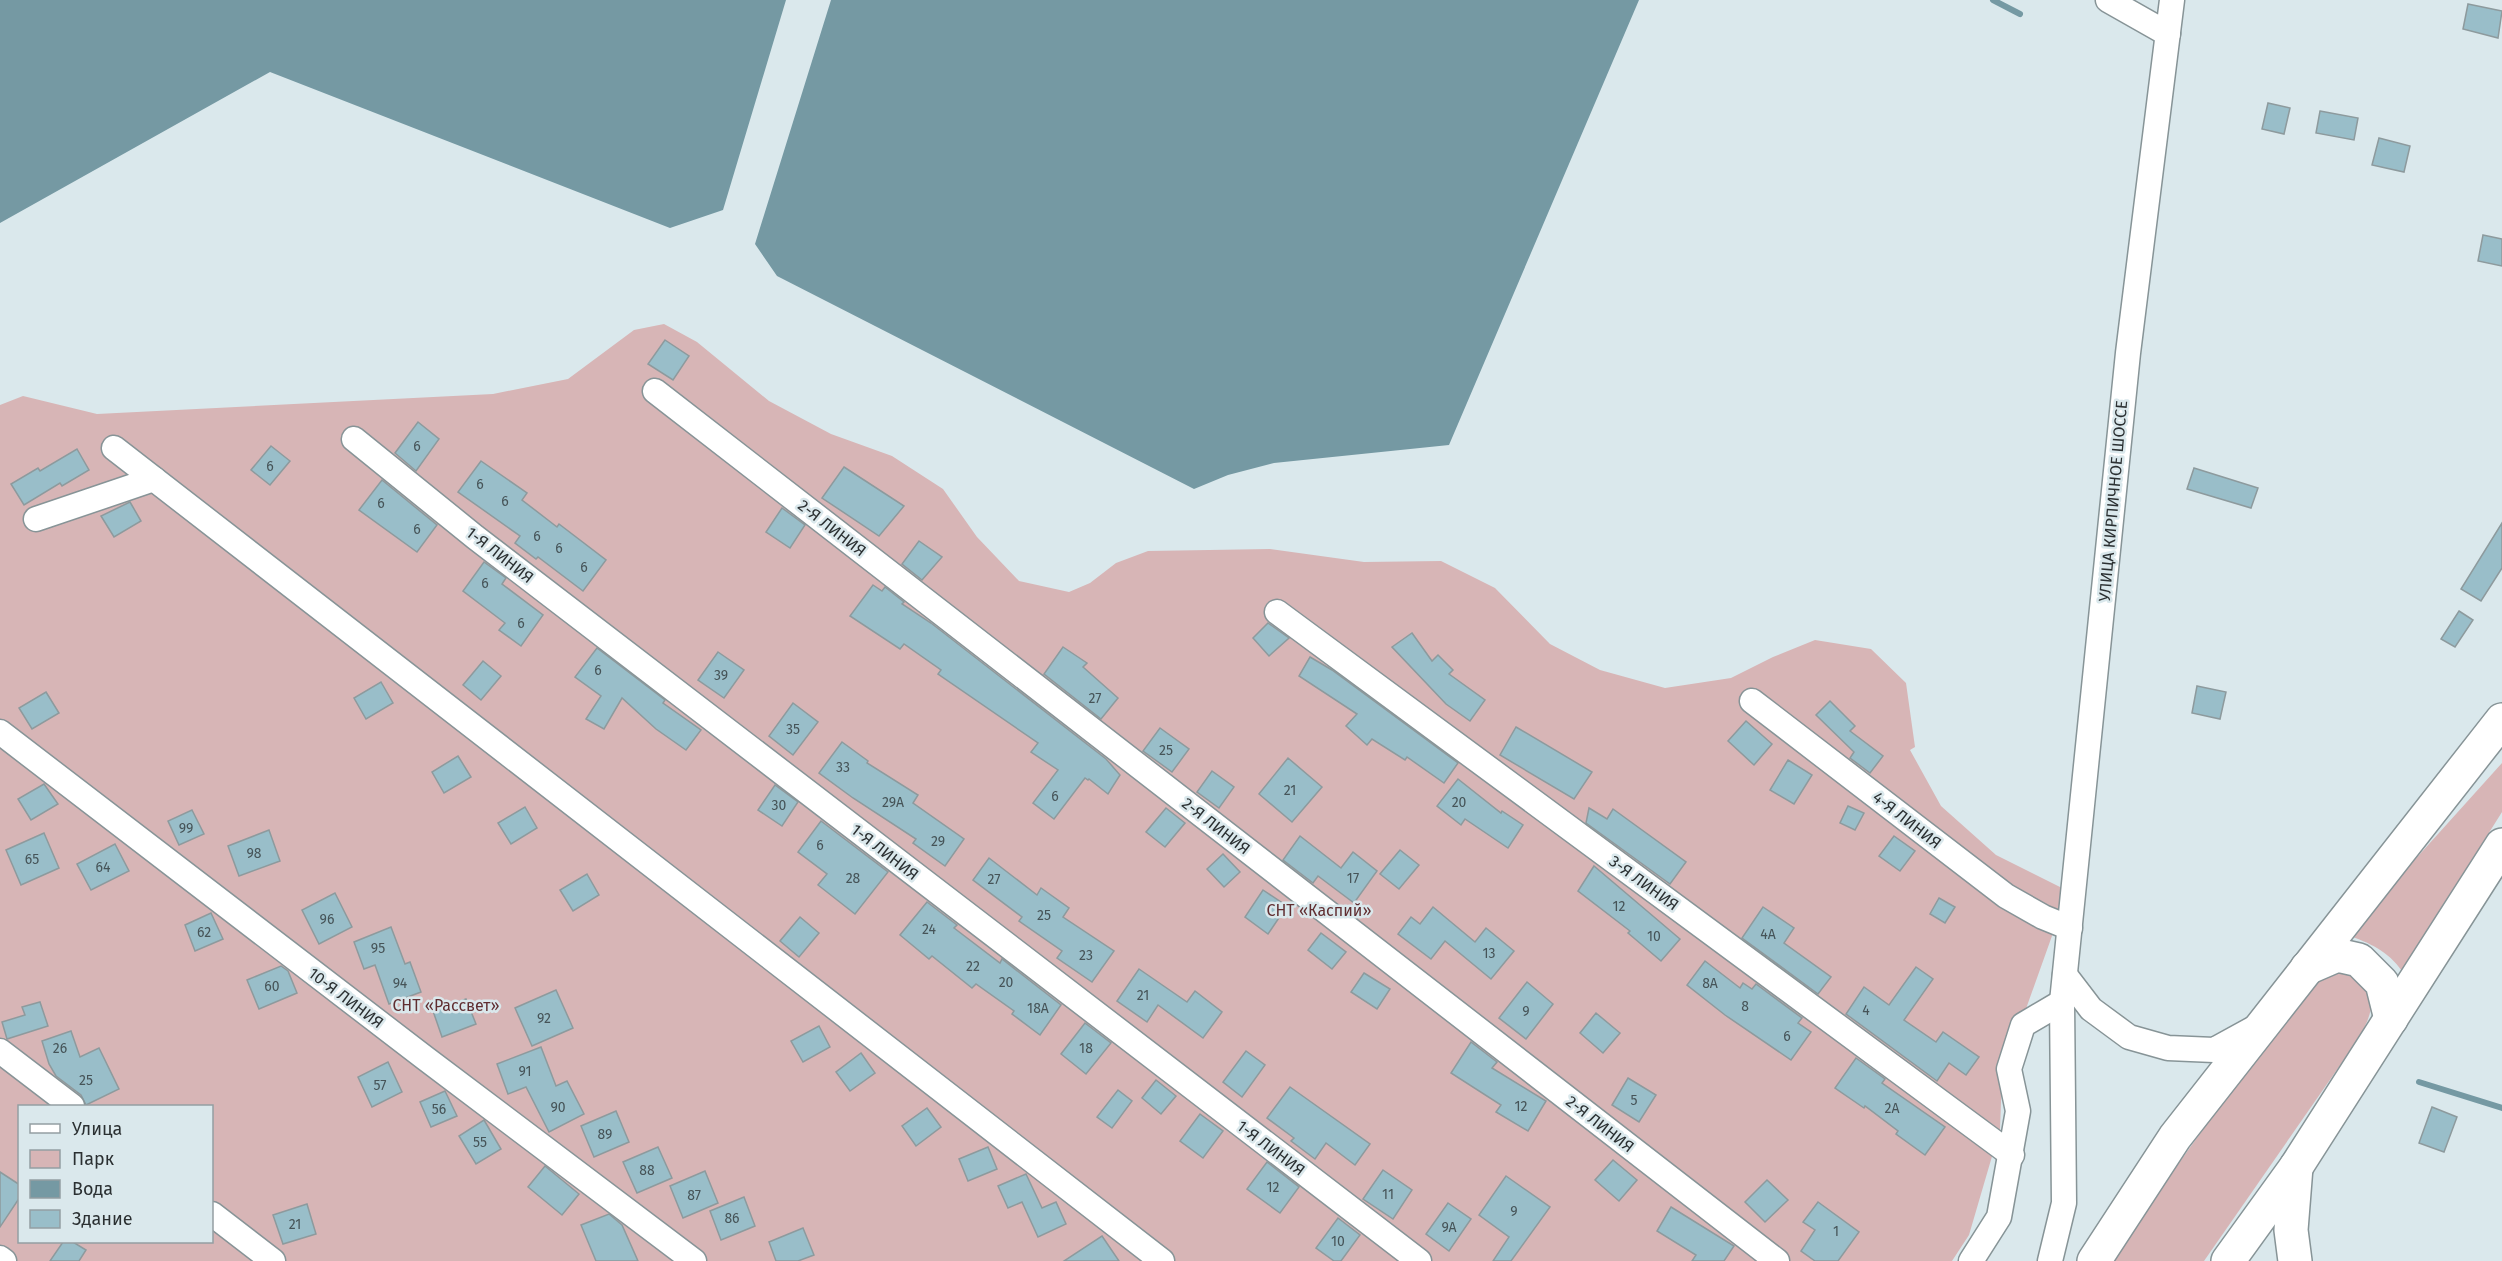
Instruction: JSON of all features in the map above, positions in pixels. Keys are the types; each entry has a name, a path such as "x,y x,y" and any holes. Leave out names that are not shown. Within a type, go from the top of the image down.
{"main road":[{"path":"2094,1261 2175,1137 2502,720"},
{"path":"2228,1261 2296,1167 2502,845"},
{"path":"2307,968 2337,955 2359,960 2382,983 2391,1019"},
{"path":"2295,1261 2291,1230 2296,1167"}],"street":[{"path":"2108,0 2168,33"},
{"name":"УЛИЦА КИРПИЧНОЕ ШОССЕ","path":"2050,1261 2064,1203 2062,1002 2128,353 2172,0"},
{"name":"2-Я ЛИНИЯ","path":"655,391 1777,1261"},
{"name":"1-Я ЛИНИЯ","path":"354,439 476,537 1419,1261"},
{"path":"114,448 1162,1261"},
{"path":"36,519 154,479"},
{"name":"3-Я ЛИНИЯ","path":"1277,612 2012,1155"},
{"name":"4-Я ЛИНИЯ","path":"1752,701 2006,896 2043,917 2070,928"},
{"name":"10-Я ЛИНИЯ","path":"0,732 694,1261"},
{"path":"2065,975 2091,1009 2129,1037 2168,1048 2214,1050 2266,1021"},
{"path":"1971,1261 1999,1218 2018,1111 2010,1069 2023,1025 2062,1002"},
{"path":"0,1051 69,1105"},
{"path":"213,1215 273,1261"},
{"path":"0,1258 4,1261"}],"green space":[{"name":"СНТ «Каспий»","path":"664,324 697,342 769,401 831,434 892,456 943,489 977,537 1019,581 1069,592 1090,583 1116,563 1148,551 1270,549 1364,562 1441,561 1495,588 1550,644 1600,670 1665,688 1731,678 1773,657 1815,640 1871,649 1906,683 1915,747 1910,750 1941,806 1996,855 2068,891 2002,1076 2000,1129 1969,1235 1952,1261 0,1261 0,405 23,396 97,414 493,394 568,379 634,330"},
{"path":"2502,763 2502,812 2402,971 2378,948 2347,935"},
{"path":"2346,970 2365,984 2371,1000 2368,1018 2359,1038 2204,1261 2109,1261 2311,978"}],"water":[{"path":"0,0 786,0 723,210 670,228 270,72 0,223"},
{"path":"831,0 1639,0 1449,445 1274,463 1228,475 1194,489 777,276 755,244"}],"building":[{"path":"2468,4 2502,11 2498,38 2463,29"},
{"path":"2268,103 2290,108 2284,134 2262,129"},
{"path":"2320,111 2358,118 2354,140 2316,133"},
{"path":"2379,138 2410,146 2404,172 2372,165"},
{"path":"2483,235 2502,239 2502,266 2478,261"},
{"path":"665,340 689,356 673,380 648,364"},
{"path":"418,422 439,439 416,471 395,453"},
{"path":"271,446 290,461 270,485 251,470"},
{"path":"77,449 89,470 62,486 60,483 24,505 11,484 38,468 40,471"},
{"path":"481,461 527,493 522,500 557,527 559,524 606,560 583,591 538,557 536,559 515,543 520,536 458,492"},
{"path":"844,467 904,506 879,536 822,498"},
{"path":"2194,468 2258,488 2251,508 2187,489"},
{"path":"382,480 437,525 417,552 359,510"},
{"path":"130,502 141,521 114,537 101,516"},
{"path":"782,508 805,525 790,548 766,532"},
{"path":"2502,523 2502,568 2481,601 2461,589"},
{"path":"919,541 942,557 922,580 902,564"},
{"path":"484,562 506,578 502,584 543,615 521,646 499,630 505,623 463,591"},
{"path":"873,585 882,591 885,587 904,602 902,604 931,623 1106,759 1120,775 1108,794 1085,778 1054,819 1033,803 1058,770 1031,752 1038,743 938,674 941,670 904,644 900,649 850,616"},
{"path":"2459,611 2473,620 2455,647 2441,639"},
{"path":"1268,623 1289,638 1269,656 1253,638"},
{"path":"1412,633 1432,661 1438,655 1453,670 1449,674 1485,700 1470,721 1446,704 1392,647"},
{"path":"1063,647 1087,663 1083,667 1118,698 1101,719 1044,674"},
{"path":"597,648 665,700 663,703 701,730 686,750 656,729 622,698 604,729 586,719 601,696 575,677"},
{"path":"718,652 744,670 724,698 698,680"},
{"path":"1310,657 1332,670 1458,763 1444,783 1407,757 1405,760 1372,739 1367,745 1346,726 1357,714 1299,676"},
{"path":"483,661 501,676 481,700 463,685"},
{"path":"381,682 393,703 366,719 354,698"},
{"path":"2197,686 2226,692 2220,719 2192,713"},
{"path":"46,692 59,713 32,729 19,708"},
{"path":"1830,701 1855,726 1850,731 1883,756 1870,773 1850,758 1854,752 1816,715"},
{"path":"793,703 818,722 793,755 769,736"},
{"path":"1746,721 1772,744 1754,765 1728,741"},
{"path":"1516,727 1592,772 1574,799 1500,755"},
{"path":"1160,728 1189,749 1172,772 1143,751"},
{"path":"842,742 868,761 867,763 918,795 913,803 964,839 945,866 913,843 916,839 819,773"},
{"path":"458,756 471,777 444,793 432,772"},
{"path":"1288,758 1322,787 1292,822 1259,794"},
{"path":"1788,760 1812,775 1794,804 1770,790"},
{"path":"1212,771 1234,787 1219,808 1197,792"},
{"path":"1458,779 1501,813 1502,811 1523,825 1508,848 1465,819 1461,825 1437,806"},
{"path":"44,784 58,804 31,820 18,799"},
{"path":"775,785 798,802 782,826 758,810"},
{"path":"1848,806 1864,813 1855,830 1840,823"},
{"path":"525,807 537,828 511,844 498,823"},
{"path":"1166,808 1185,823 1165,847 1146,832"},
{"path":"1589,808 1607,819 1613,809 1686,862 1670,884 1586,823"},
{"path":"192,810 204,834 179,845 168,821"},
{"path":"821,821 888,872 855,914 818,885 827,874 798,852"},
{"path":"269,830 280,861 239,876 228,846"},
{"path":"44,833 59,868 21,885 6,850"},
{"path":"1300,836 1341,868 1353,852 1377,871 1354,903 1318,876 1313,883 1283,860"},
{"path":"1894,836 1915,851 1900,871 1879,856"},
{"path":"115,844 129,871 91,890 77,864"},
{"path":"1400,850 1419,865 1399,889 1380,874"},
{"path":"1223,854 1240,872 1224,887 1207,869"},
{"path":"989,858 1037,895 1041,888 1069,908 1063,917 1114,951 1092,982 1057,958 1062,951 1019,921 1022,917 973,880"},
{"path":"1594,866 1680,939 1661,961 1628,933 1630,931 1578,891"},
{"path":"587,874 599,895 573,911 560,890"},
{"path":"1263,890 1287,906 1268,934 1245,917"},
{"path":"335,893 352,927 319,944 302,910"},
{"path":"1939,898 1955,907 1945,923 1930,914"},
{"path":"927,902 957,925 954,928 1000,963 1002,959 1061,1005 1040,1035 1012,1014 1014,1011 976,984 972,988 932,956 929,959 900,935"},
{"path":"1433,907 1475,942 1486,928 1514,951 1491,979 1445,941 1431,959 1398,934 1411,917 1420,924"},
{"path":"1763,907 1794,928 1784,943 1831,977 1818,994 1742,938"},
{"path":"211,913 223,939 195,951 185,925"},
{"path":"800,917 819,933 799,957 780,941"},
{"path":"391,927 405,964 410,962 421,992 389,1004 375,965 364,969 354,942"},
{"path":"1321,933 1346,952 1332,969 1308,950"},
{"path":"1705,961 1740,988 1743,983 1752,989 1756,984 1802,1018 1798,1023 1811,1032 1791,1060 1725,1015 1687,985"},
{"path":"281,966 288,971 297,993 259,1009 247,980"},
{"path":"1916,967 1933,979 1904,1020 1936,1042 1943,1032 1979,1057 1966,1075 1949,1063 1937,1081 1846,1014 1864,987 1889,1005"},
{"path":"1139,969 1187,1002 1195,991 1222,1012 1203,1038 1158,1005 1147,1022 1117,1001"},
{"path":"1364,973 1390,989 1377,1009 1351,992"},
{"path":"1527,982 1553,1004 1526,1039 1499,1018"},
{"path":"556,990 573,1028 532,1046 515,1008"},
{"path":"466,999 476,1024 442,1037 433,1011"},
{"path":"40,1002 48,1026 7,1039 2,1022 25,1015 22,1007"},
{"path":"1596,1013 1620,1033 1603,1053 1580,1033"},
{"path":"1085,1023 1111,1043 1086,1074 1061,1054"},
{"path":"819,1026 830,1047 803,1062 791,1041"},
{"path":"71,1031 80,1057 99,1048 119,1089 86,1105 81,1095 56,1076 49,1064 42,1041"},
{"path":"1471,1042 1497,1062 1492,1068 1546,1101 1528,1131 1496,1112 1501,1105 1451,1073"},
{"path":"541,1047 556,1086 567,1081 584,1114 549,1132 526,1087 508,1094 497,1064"},
{"path":"1246,1051 1265,1065 1242,1097 1223,1082"},
{"path":"861,1053 875,1073 850,1091 836,1072"},
{"path":"1856,1058 1885,1079 1882,1083 1945,1127 1925,1155 1896,1134 1898,1131 1865,1106 1864,1108 1835,1088"},
{"path":"388,1062 402,1092 372,1107 358,1077"},
{"path":"1628,1078 1656,1095 1639,1122 1612,1105"},
{"path":"1156,1080 1176,1096 1161,1114 1142,1098"},
{"path":"1290,1087 1370,1144 1355,1165 1326,1143 1315,1159 1291,1141 1294,1138 1267,1118"},
{"path":"1118,1090 1132,1101 1112,1128 1097,1117"},
{"path":"445,1091 457,1116 431,1127 420,1102"},
{"path":"2432,1107 2457,1117 2444,1152 2419,1143"},
{"path":"927,1108 941,1127 916,1146 902,1126"},
{"path":"616,1111 629,1142 594,1157 581,1126"},
{"path":"1200,1114 1223,1131 1203,1158 1180,1141"},
{"path":"484,1120 501,1149 476,1164 459,1136"},
{"path":"658,1147 672,1178 637,1193 623,1162"},
{"path":"988,1147 997,1169 968,1181 959,1159"},
{"path":"1613,1160 1637,1180 1619,1201 1595,1180"},
{"path":"1267,1162 1299,1187 1280,1213 1247,1189"},
{"path":"545,1166 579,1194 562,1215 528,1187"},
{"path":"1383,1170 1412,1190 1393,1219 1363,1199"},
{"path":"705,1171 718,1203 683,1218 670,1186"},
{"path":"0,1172 18,1184 18,1200 0,1227"},
{"path":"1026,1174 1042,1208 1056,1202 1066,1224 1038,1237 1022,1202 1008,1208 998,1186"},
{"path":"1506,1176 1550,1207 1511,1261 1493,1261 1509,1237 1479,1215"},
{"path":"1767,1180 1788,1200 1765,1222 1745,1202"},
{"path":"744,1197 755,1226 721,1240 710,1211"},
{"path":"1818,1202 1859,1232 1838,1261 1815,1261 1801,1251 1815,1230 1803,1222"},
{"path":"1448,1203 1471,1219 1449,1251 1426,1234"},
{"path":"307,1204 316,1234 283,1244 273,1215"},
{"path":"1671,1207 1734,1246 1724,1261 1692,1261 1696,1255 1657,1231"},
{"path":"609,1214 622,1225 638,1261 596,1261 581,1225"},
{"path":"1338,1218 1360,1235 1341,1261 1334,1261 1316,1248"},
{"path":"803,1228 814,1255 798,1261 776,1261 769,1242"},
{"path":"1102,1236 1119,1261 1064,1261"},
{"path":"62,1243 75,1243 86,1250 79,1261 50,1261"}],"waterway":[{"path":"1993,0 2020,14"},
{"path":"2419,1082 2502,1108"}],"park label":[{"name":"СНТ «Рассвет»","path":"446,1005"}]}
